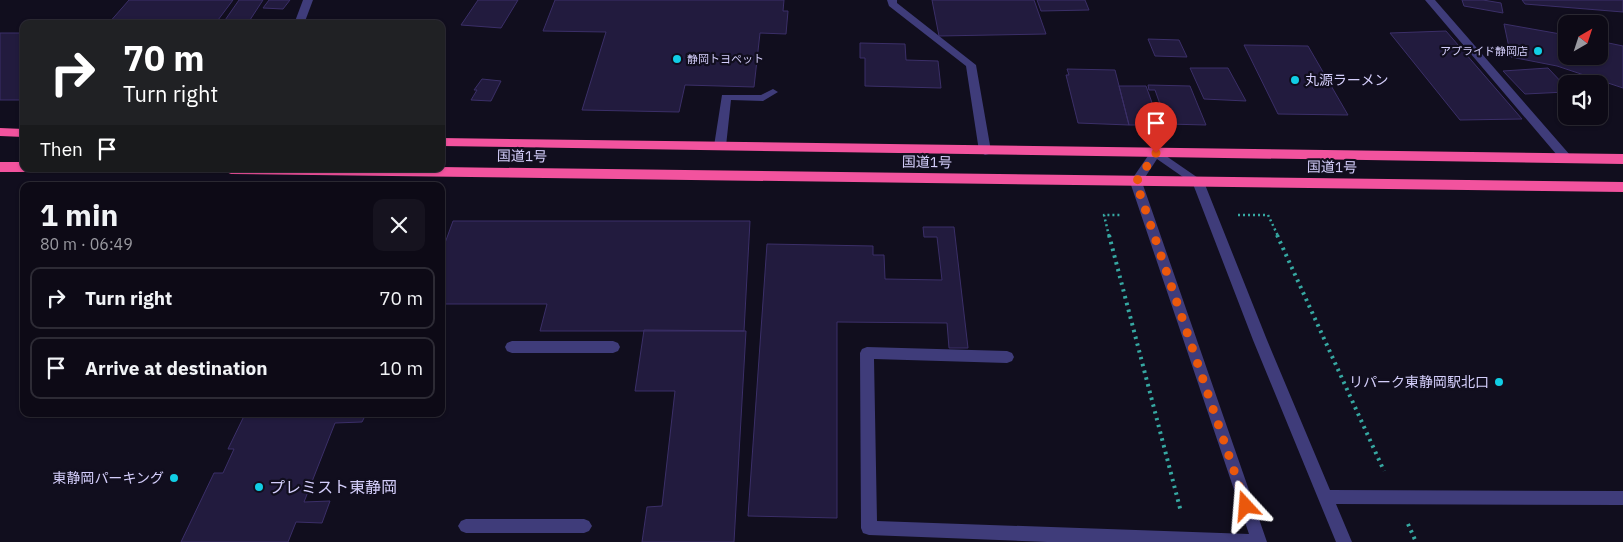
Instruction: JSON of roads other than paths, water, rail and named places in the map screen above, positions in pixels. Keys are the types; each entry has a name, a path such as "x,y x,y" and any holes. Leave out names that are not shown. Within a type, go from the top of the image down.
{"highway":[{"path":"0,132 20,133"},
{"name":"国道1号","path":"445,142 1623,159"},
{"path":"0,167 20,167"},
{"name":"国道1号","path":"440,172 1623,187"}],"street":[{"path":"300,20 308,0"},
{"path":"892,0 892,4 971,64 985,151"},
{"path":"1430,0 1566,158"},
{"path":"720,146 726,97 762,98 773,92"},
{"path":"1259,542 1136,182 1156,153 1198,182 1260,340 1344,542"},
{"path":"512,348 613,347"},
{"path":"1007,357 867,353 869,528 1253,542"},
{"path":"1326,497 1623,498"},
{"path":"466,526 584,526"}],"place":[{"name":"アプライド静岡店","path":"1538,51"},
{"name":"静岡トヨペット","path":"677,59"},
{"name":"丸源ラーメン","path":"1295,80"},
{"name":"リパーク東静岡駅北口","path":"1499,382"},
{"name":"東静岡パーキング","path":"174,478"},
{"name":"プレミスト東静岡","path":"259,487"}]}
